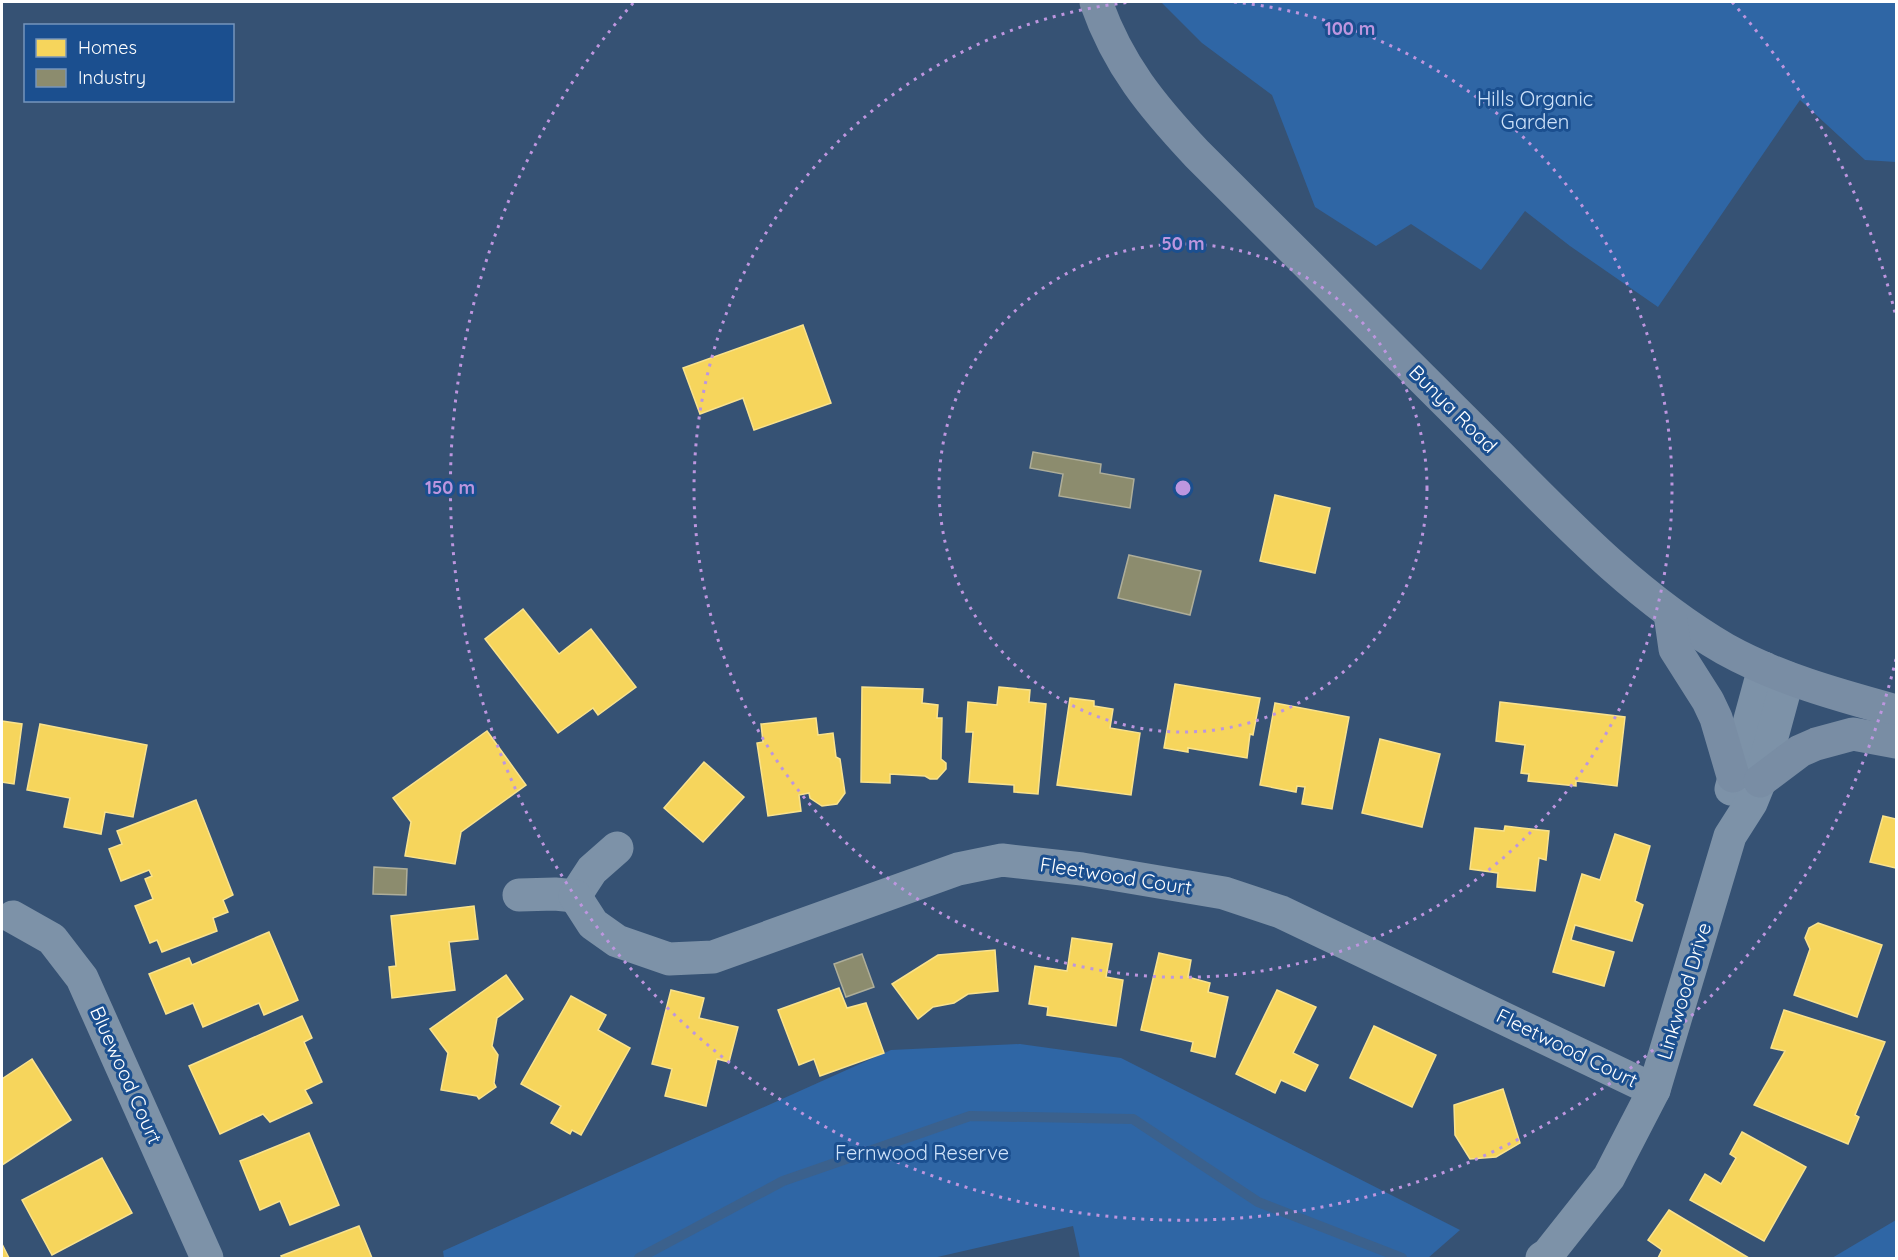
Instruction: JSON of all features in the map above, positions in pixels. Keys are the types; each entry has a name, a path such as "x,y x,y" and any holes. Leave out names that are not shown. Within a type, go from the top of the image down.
{"main road":[{"name":"Bunya Road","path":"1096,2 1105,26 1148,100 1197,154 1621,573 1670,614 1726,649 1776,673 1835,694 1896,711"},
{"path":"1670,614 1675,649 1708,701 1722,736 1747,778 1816,744 1853,734 1896,741"}],"street":[{"name":"Linkwood Drive","path":"1545,1256 1609,1177 1654,1090 1730,836 1729,799 1747,778 1776,673"},
{"path":"519,895 575,896 592,870 617,848"},
{"name":"Fleetwood Court","path":"575,896 593,924 617,941 669,959 713,957 958,869 1002,860 1082,869 1224,893 1281,912 1654,1090"},
{"name":"Bluewood Court","path":"13,917 52,939 82,978 207,1258"}],"green space":[{"name":"Hills Organic Garden","path":"1161,2 1896,2 1896,162 1865,160 1800,100 1658,307 1570,246 1525,211 1481,270 1411,224 1376,246 1315,207 1272,95 1202,43"},
{"name":"Fernwood Reserve","path":"1020,1044 1121,1058 1460,1230 1428,1258 1080,1258 1073,1226 933,1258 444,1258 443,1251 891,1050"},
{"path":"1896,1220 1896,1258 1832,1258"}],"building: Homes":[{"path":"803,325 831,403 754,430 743,398 700,414 683,368"},
{"path":"1275,495 1330,508 1315,573 1260,561"},
{"path":"523,609 559,654 591,629 636,687 598,715 593,708 558,733 485,639"},
{"path":"1175,684 1260,698 1253,735 1250,734 1247,758 1188,748 1188,752 1164,748"},
{"path":"862,687 923,689 922,703 938,705 937,718 942,718 941,759 946,763 946,769 937,779 890,774 890,783 861,782"},
{"path":"999,687 1030,690 1029,702 1046,704 1038,794 1014,792 1014,785 969,782 973,732 966,732 968,702 997,705"},
{"path":"1070,698 1094,701 1094,706 1113,709 1110,728 1140,733 1131,795 1057,785"},
{"path":"1500,702 1625,717 1617,786 1576,781 1576,786 1528,781 1529,774 1521,773 1525,745 1496,741"},
{"path":"1275,703 1349,717 1332,809 1302,804 1305,787 1297,786 1296,792 1260,785"},
{"path":"816,718 818,735 833,733 845,793 837,804 822,806 810,798 809,793 799,795 801,811 768,816 757,743 763,742 761,724"},
{"path":"2,721 22,724 14,784 2,782"},
{"path":"40,724 147,745 133,817 105,812 101,834 64,827 70,798 27,790"},
{"path":"487,731 526,785 461,832 455,864 405,856 411,822 393,798"},
{"path":"1380,739 1440,754 1422,827 1362,813"},
{"path":"704,762 744,797 703,842 664,808"},
{"path":"196,800 233,895 223,900 228,912 213,918 217,931 162,952 157,940 150,943 135,906 153,899 145,879 152,876 149,870 121,881 109,849 122,844 117,831"},
{"path":"1883,816 1896,819 1896,868 1870,862"},
{"path":"1505,826 1549,831 1546,860 1539,858 1535,891 1497,887 1498,873 1470,869 1475,828 1504,831"},
{"path":"1615,834 1650,846 1635,901 1643,905 1632,941 1575,925 1571,940 1614,952 1604,986 1553,972 1582,874 1600,880"},
{"path":"474,906 478,939 449,942 455,990 392,998 389,967 396,966 391,916"},
{"path":"1818,923 1882,945 1857,1017 1794,995 1810,949 1805,938 1809,928"},
{"path":"269,932 298,1000 264,1015 259,1003 203,1027 193,1003 166,1014 149,974 189,958 192,965"},
{"path":"1072,938 1112,944 1106,977 1123,980 1116,1026 1047,1015 1048,1007 1029,1004 1035,966 1067,971"},
{"path":"995,950 998,991 968,994 954,1003 933,1007 918,1019 892,984 938,955"},
{"path":"1159,953 1191,960 1188,977 1210,983 1208,992 1228,997 1215,1057 1191,1051 1193,1042 1141,1030"},
{"path":"506,975 523,999 497,1018 492,1046 498,1055 494,1083 496,1087 479,1099 477,1096 441,1090 448,1053 430,1029"},
{"path":"839,988 847,1008 866,1003 884,1053 820,1076 814,1059 799,1065 778,1010"},
{"path":"671,990 704,998 699,1018 738,1027 729,1062 717,1059 706,1106 665,1096 672,1069 652,1064"},
{"path":"1277,990 1316,1007 1293,1053 1318,1065 1305,1091 1281,1080 1275,1093 1236,1074"},
{"path":"571,996 606,1015 598,1030 630,1048 581,1135 572,1130 570,1134 551,1123 561,1106 521,1084"},
{"path":"1784,1010 1885,1042 1855,1115 1859,1117 1848,1144 1754,1105 1785,1051 1771,1048"},
{"path":"302,1016 312,1038 304,1042 322,1082 305,1090 312,1103 270,1122 263,1114 220,1134 189,1066"},
{"path":"1374,1026 1436,1055 1412,1107 1350,1078"},
{"path":"32,1059 71,1120 2,1165 2,1079"},
{"path":"1503,1089 1520,1143 1496,1157 1470,1159 1455,1135 1454,1105"},
{"path":"1742,1132 1806,1167 1764,1241 1690,1200 1705,1174 1721,1184 1736,1158 1730,1154"},
{"path":"309,1133 339,1205 290,1225 280,1201 260,1210 240,1161"},
{"path":"102,1158 132,1213 52,1255 22,1200"},
{"path":"1669,1210 1749,1258 1658,1258 1662,1250 1648,1240"},
{"path":"359,1226 372,1258 282,1258 281,1256"},
{"path":"2,1244 9,1258 2,1258"}],"building: Industry":[{"path":"1033,452 1101,464 1100,473 1134,479 1130,508 1059,496 1063,474 1030,468"},
{"path":"1129,555 1201,571 1190,615 1118,598"},
{"path":"374,867 407,869 406,895 373,894"},
{"path":"862,954 874,987 846,997 834,964"}],"waterway":[{"path":"639,1258 783,1181 970,1116 1133,1119 1258,1202 1402,1258"}]}
